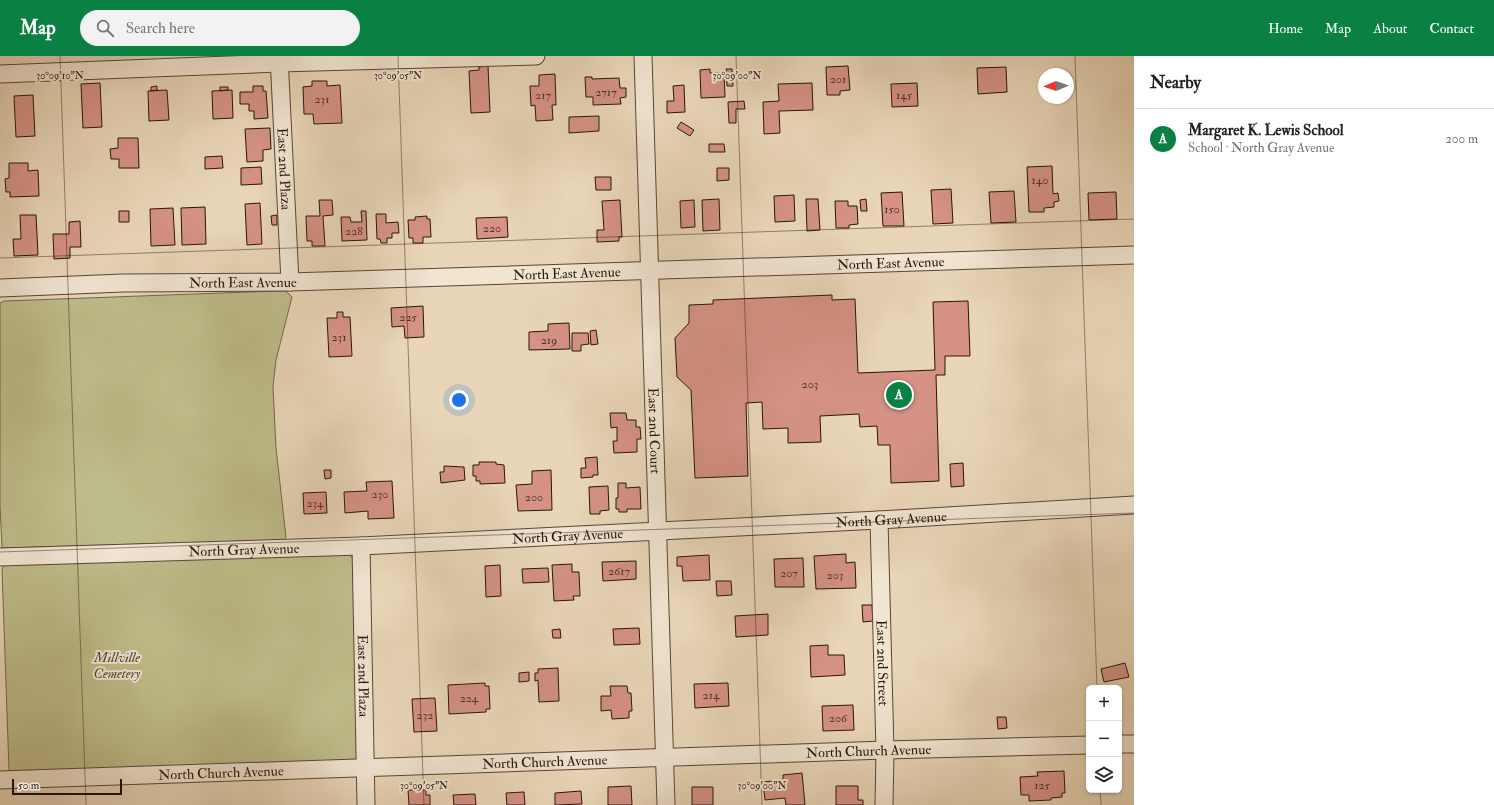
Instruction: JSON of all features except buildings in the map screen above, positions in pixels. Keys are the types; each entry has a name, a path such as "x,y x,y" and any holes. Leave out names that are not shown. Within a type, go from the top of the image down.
{"street":[{"path":"0,74 279,59 536,56"},
{"name":"East 2nd Court","path":"643,56 651,271 666,805"},
{"name":"East 2nd Plaza","path":"279,59 290,282"},
{"name":"North East Avenue","path":"0,288 123,283 290,282 1134,255"},
{"name":"North Gray Avenue","path":"0,557 361,546 880,520 1134,505"},
{"name":"East 2nd Street","path":"880,520 885,750 884,805"},
{"name":"East 2nd Plaza","path":"361,546 366,805"},
{"path":"1122,744 1134,744"},
{"name":"North Church Avenue","path":"0,780 885,750 1086,745"}],"green space":[{"path":"286,291 292,297 276,360 273,386 276,448 286,537 284,540 2,548 0,505 0,303 4,301"},
{"name":"Millville Cemetery","path":"349,554 353,559 357,761 9,770 2,569 4,565"}],"place":[{"name":"Margaret K. Lewis School","path":"899,395"}]}
